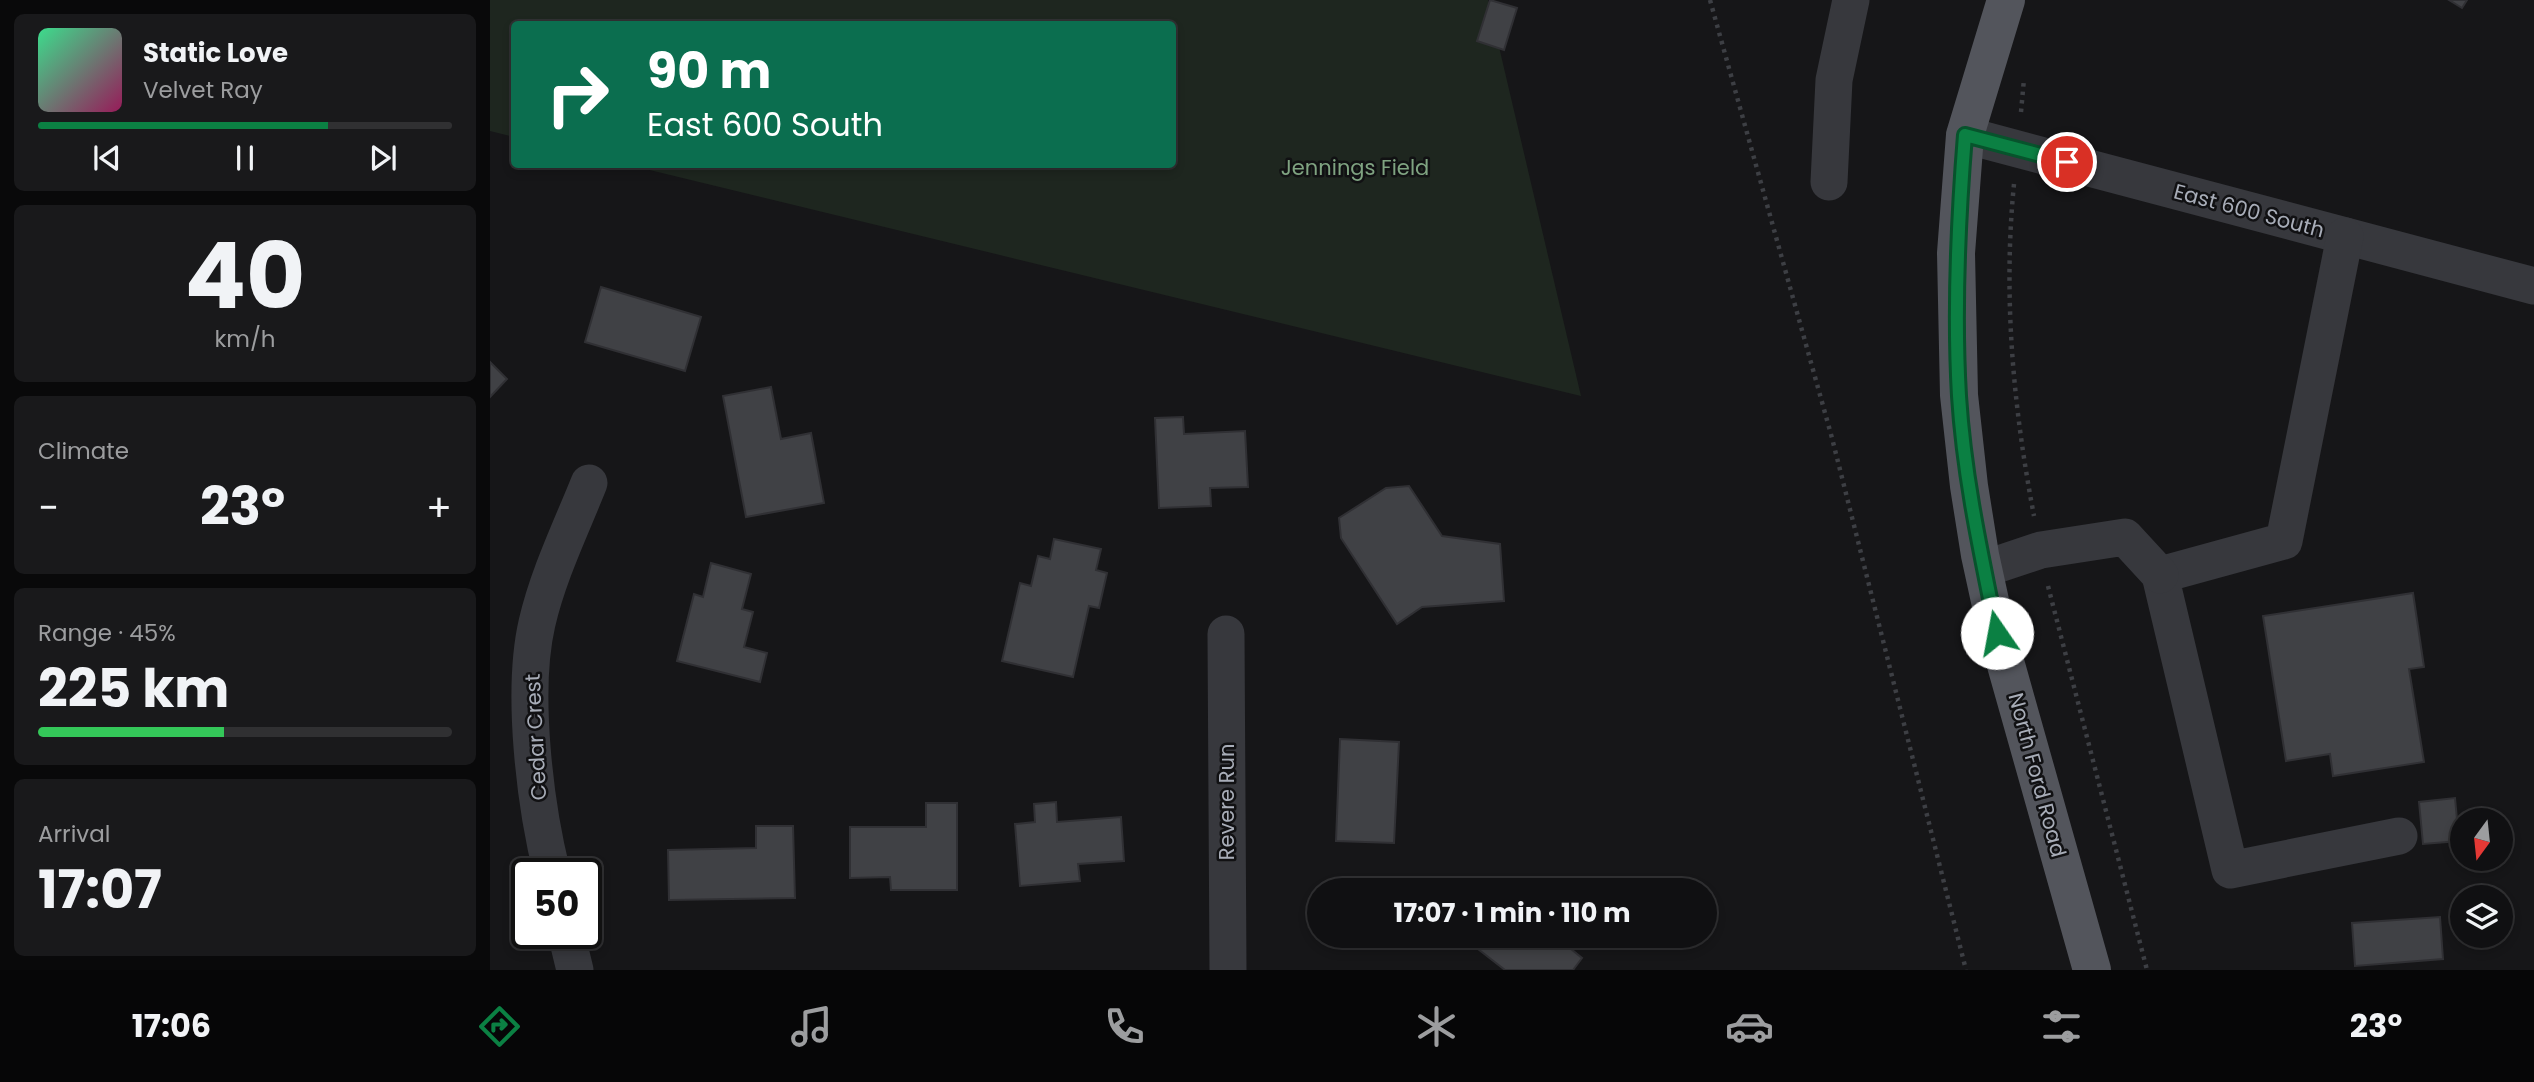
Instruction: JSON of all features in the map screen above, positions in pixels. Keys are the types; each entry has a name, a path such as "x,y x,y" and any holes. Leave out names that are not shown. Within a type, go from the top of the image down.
{"main road":[{"name":"North Ford Road","path":"2006,0 1965,135 1956,253 1959,395 1969,486 1997,633 2092,970"}],"street":[{"path":"1829,182 1834,80 1851,0"},
{"name":"East 600 South","path":"1965,135 2534,286"},
{"path":"2160,575 2284,541 2345,236"},
{"name":"Cedar Crest","path":"549,858 533,746 530,706 532,662 537,624 589,483"},
{"path":"1984,569 2040,550 2125,537 2160,575 2230,870 2399,836"},
{"name":"Revere Run","path":"1226,634 1228,970"},
{"path":"570,949 575,970"}],"path":[{"path":"1710,0 1832,438 1966,970"},
{"path":"2009,232 2009,332 2018,423 2040,550 2147,970"}],"green space":[{"name":"Jennings Field","path":"490,0 1488,0 1581,396 641,168 1176,168 1176,21 511,21 511,136 490,131"}],"building":[{"path":"1490,0 1517,8 1504,50 1477,41"},
{"path":"2449,0 2467,0 2462,8"},
{"path":"601,287 701,317 685,371 585,342"},
{"path":"490,362 507,379 490,397"},
{"path":"771,387 781,439 811,433 824,503 746,517 723,396"},
{"path":"1183,417 1184,434 1245,431 1248,487 1210,488 1211,506 1159,508 1155,418"},
{"path":"1409,486 1442,536 1500,544 1504,601 1422,607 1397,624 1341,538 1339,518 1386,488"},
{"path":"1054,539 1101,549 1096,570 1107,573 1099,608 1089,606 1073,677 1002,661 1020,583 1031,586 1038,556 1050,559"},
{"path":"711,563 751,574 742,609 753,612 744,647 767,653 760,682 677,661 694,594 703,597"},
{"path":"2413,593 2424,667 2409,669 2424,762 2333,776 2330,754 2286,761 2263,616"},
{"path":"1340,739 1399,742 1394,843 1336,841"},
{"path":"2455,798 2456,808 2450,808 2450,842 2423,844 2419,802"},
{"path":"1056,802 1057,822 1121,817 1124,861 1078,864 1080,881 1020,886 1015,824 1035,822 1034,804"},
{"path":"926,803 957,803 957,890 891,890 890,877 850,878 850,827 926,827"},
{"path":"756,826 793,826 795,898 669,900 668,850 756,848"},
{"path":"2440,917 2443,959 2355,966 2352,923"},
{"path":"1477,948 1570,948 1582,958 1573,970 1505,970"}],"route":[{"path":"1997,633 1972,509 1959,395 1956,253 1965,135 2067,162"}]}
